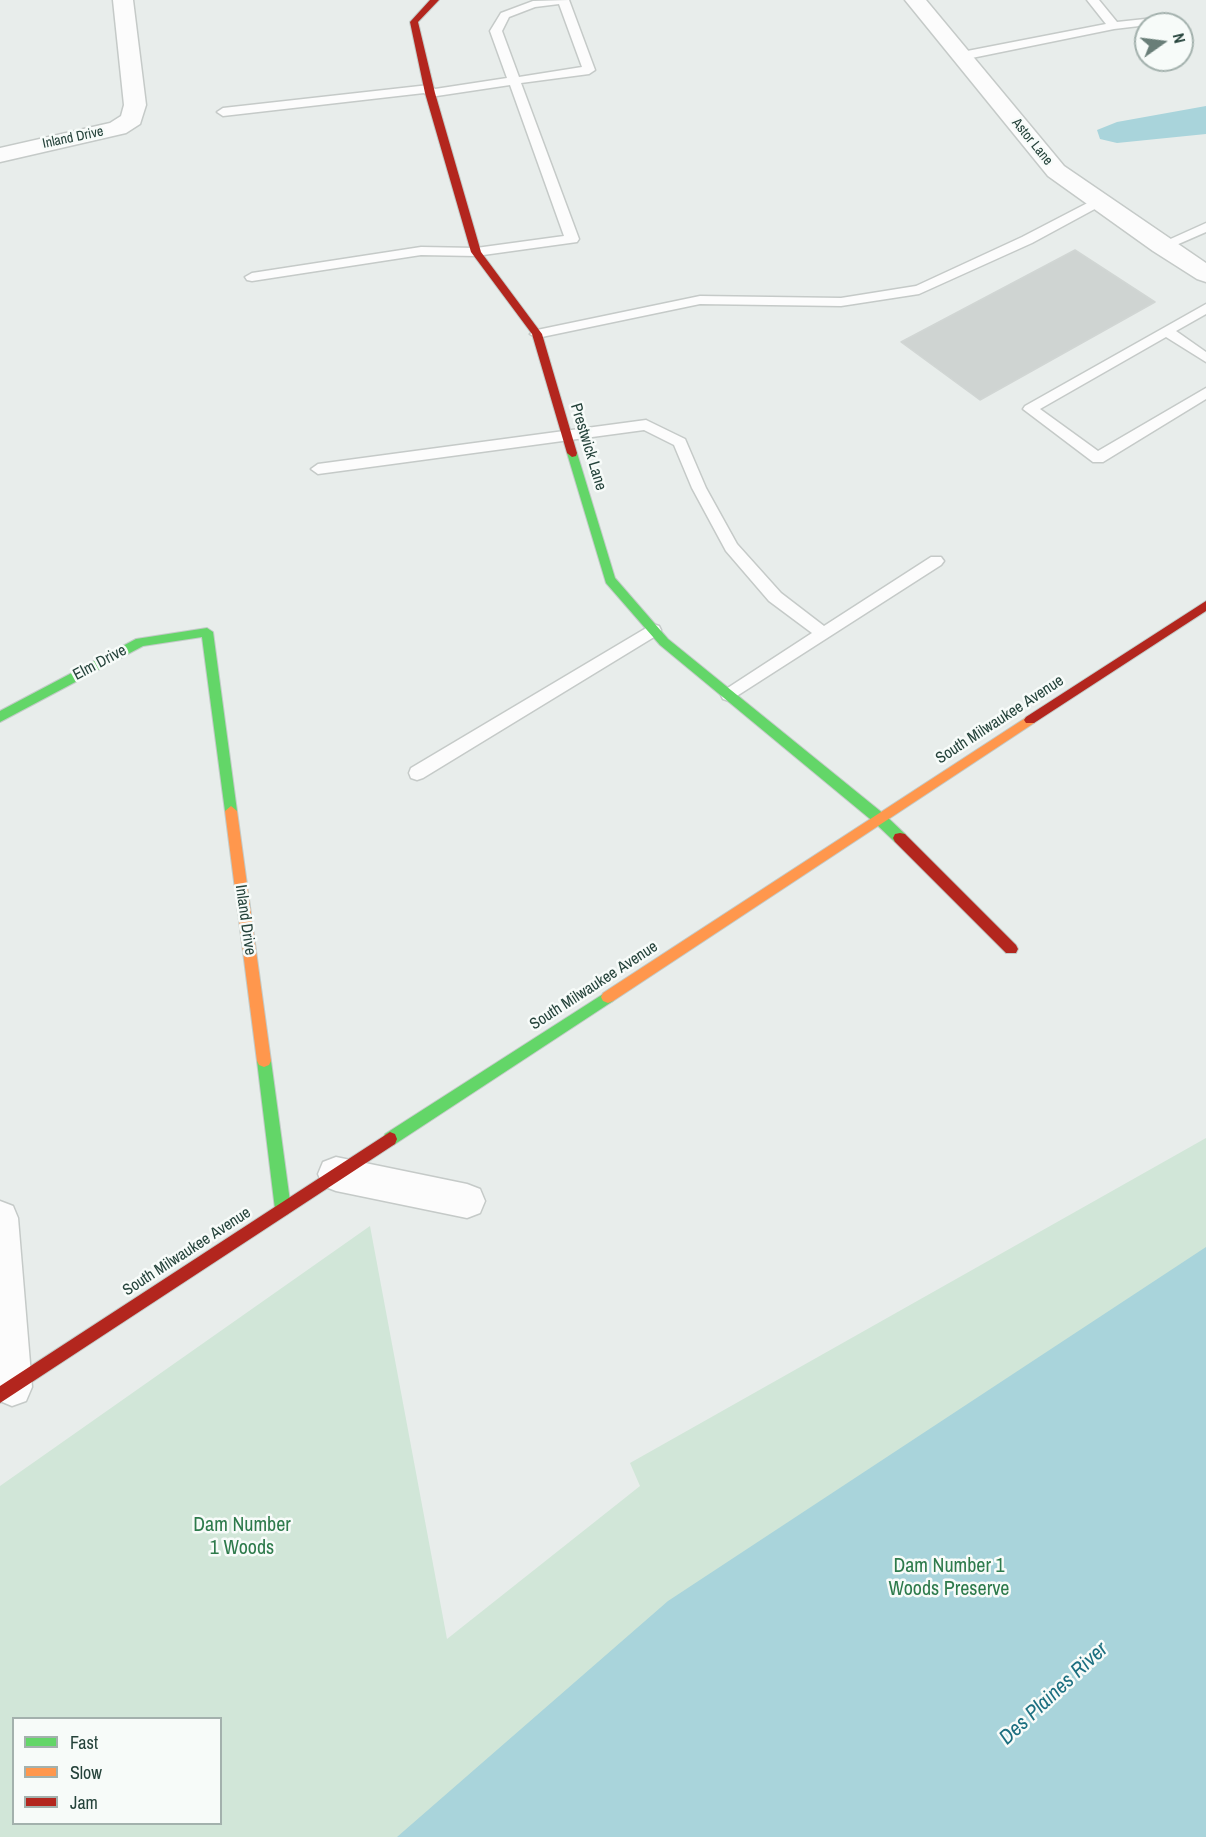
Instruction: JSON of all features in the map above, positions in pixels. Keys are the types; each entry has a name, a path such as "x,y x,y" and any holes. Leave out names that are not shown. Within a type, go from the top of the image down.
{"street":[{"name":"Inland Drive","path":"0,155 118,128 132,119 135,105 123,0"},
{"name":"Prestwick Lane","path":"435,0 414,22 429,91 476,252 537,334 610,580 664,642 879,819 1011,949"},
{"name":"Astor Lane","path":"915,0 1056,171 1162,246 1206,274"},
{"name":"South Milwaukee Avenue","path":"6,1391 1206,605"},
{"name":"Inland Drive","path":"207,632 284,1209"},
{"name":"Elm Drive","path":"0,717 140,642 207,632"},
{"path":"336,1174 466,1201"},
{"path":"0,1218 6,1391"}],"lane":[{"path":"223,112 429,91 514,80 589,70 563,0 533,4 504,15 496,31 514,80 572,238 476,252 421,251 252,277"},
{"path":"1093,0 1114,26"},
{"path":"962,56 1134,24"},
{"path":"537,334 700,300 842,302 919,290 1027,240 1099,201"},
{"path":"1162,246 1206,227"},
{"path":"1206,308 1030,410 1098,458 1206,393"},
{"path":"1166,331 1206,358"},
{"path":"318,469 646,425 680,442 699,488 731,547 775,597 823,633"},
{"path":"729,695 936,561"},
{"path":"417,773 654,630"}],"green space":[{"name":"Dam Number 1 Woods Preserve","path":"1206,1138 1206,1837 0,1837 0,1486 370,1226 447,1639 640,1486 630,1463"}],"water":[{"path":"1206,106 1206,134 1117,143 1100,139 1097,130 1117,122"},
{"name":"Des Plaines River","path":"1206,1247 1206,1837 397,1837 668,1601"}],"building":[{"path":"1075,250 1155,302 980,400 901,342"}],"traffic: fast":[{"path":"572,453 610,580 664,642 880,819 900,838"},
{"path":"0,717 140,642 207,632 231,811"},
{"path":"390,1139 608,997"},
{"path":"264,1061 283,1209"}],"traffic: slow":[{"path":"608,997 1030,720"},
{"path":"231,811 264,1061"}],"traffic: jam":[{"path":"435,0 414,22 430,93 476,252 537,334 572,453"},
{"path":"1030,720 1206,605"},
{"path":"900,838 1011,949"},
{"path":"0,1395 390,1139"}],"park label":[{"name":"Dam Number 1 Woods","path":"242,1538"}]}
